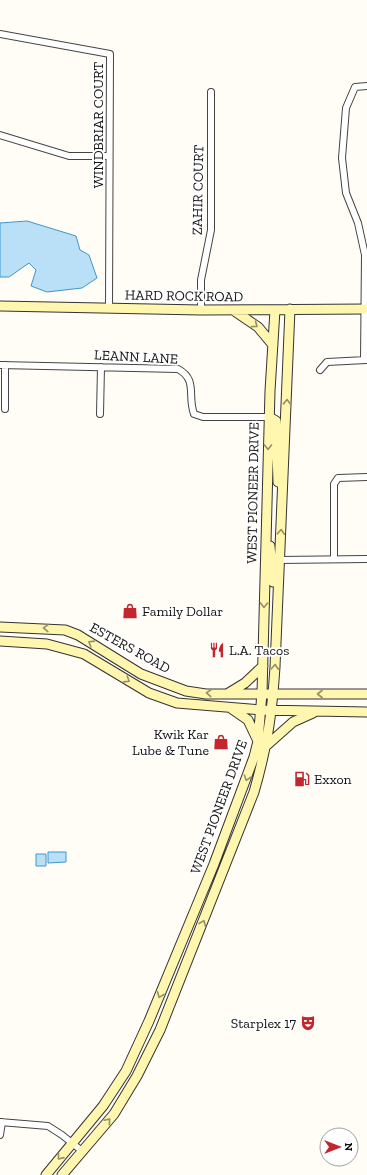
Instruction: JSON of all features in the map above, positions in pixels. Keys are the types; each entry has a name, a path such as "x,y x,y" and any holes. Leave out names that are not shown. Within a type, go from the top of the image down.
{"main road":[{"name":"HARD ROCK ROAD","path":"0,306 201,310 366,309"},
{"name":"WEST PIONEER DRIVE","path":"62,1175 114,1114 137,1076 160,1030 254,792 266,746 273,710 290,309"},
{"path":"233,310 258,327 273,345"},
{"name":"WEST PIONEER DRIVE","path":"46,1175 103,1106 126,1072 214,864 244,788 258,741 262,693 269,416 275,310"},
{"path":"269,416 276,421 277,480 283,493"},
{"path":"266,540 270,543 274,583 278,594"},
{"name":"ESTERS ROAD","path":"0,627 65,630 78,635 141,674 186,691 227,694 367,694"},
{"path":"12,628 13,642"},
{"name":"ESTERS ROAD","path":"0,641 57,646 84,654 149,693 177,703 261,710 367,712"},
{"path":"227,694 245,683 263,666"},
{"path":"231,708 248,720 258,741"},
{"path":"266,746 293,722 316,712"}],"street":[{"name":"WINDBRIAR COURT","path":"0,34 110,54 109,309"},
{"path":"320,370 327,362 365,360 365,255 358,223 346,193 342,158 346,108 355,87 367,86"},
{"name":"ZAHIR COURT","path":"201,310 201,280 211,230 211,92"},
{"path":"0,135 69,156 109,156"},
{"path":"3,365 5,409"},
{"name":"LEANN LANE","path":"3,365 178,369 187,373 191,381 190,404 194,414 203,417 269,416"},
{"path":"100,414 101,367"},
{"path":"334,559 334,484 338,478 367,477"},
{"path":"279,560 367,559"},
{"path":"0,1135 1,1122 48,1126 82,1150"}],"water":[{"path":"27,221 76,236 80,250 89,255 97,278 82,288 47,292 31,286 36,270 29,263 9,277 0,277 0,223"},
{"path":"48,852 66,852 66,862 48,863"},
{"path":"36,854 46,854 46,866 36,866"}],"place":[{"name":"Family Dollar","path":"130,611"},
{"name":"L.A. Tacos","path":"217,650"},
{"name":"Kwik Kar Lube & Tune","path":"221,742"},
{"name":"Exxon","path":"302,779"},
{"name":"Starplex 17","path":"308,1023"}]}
